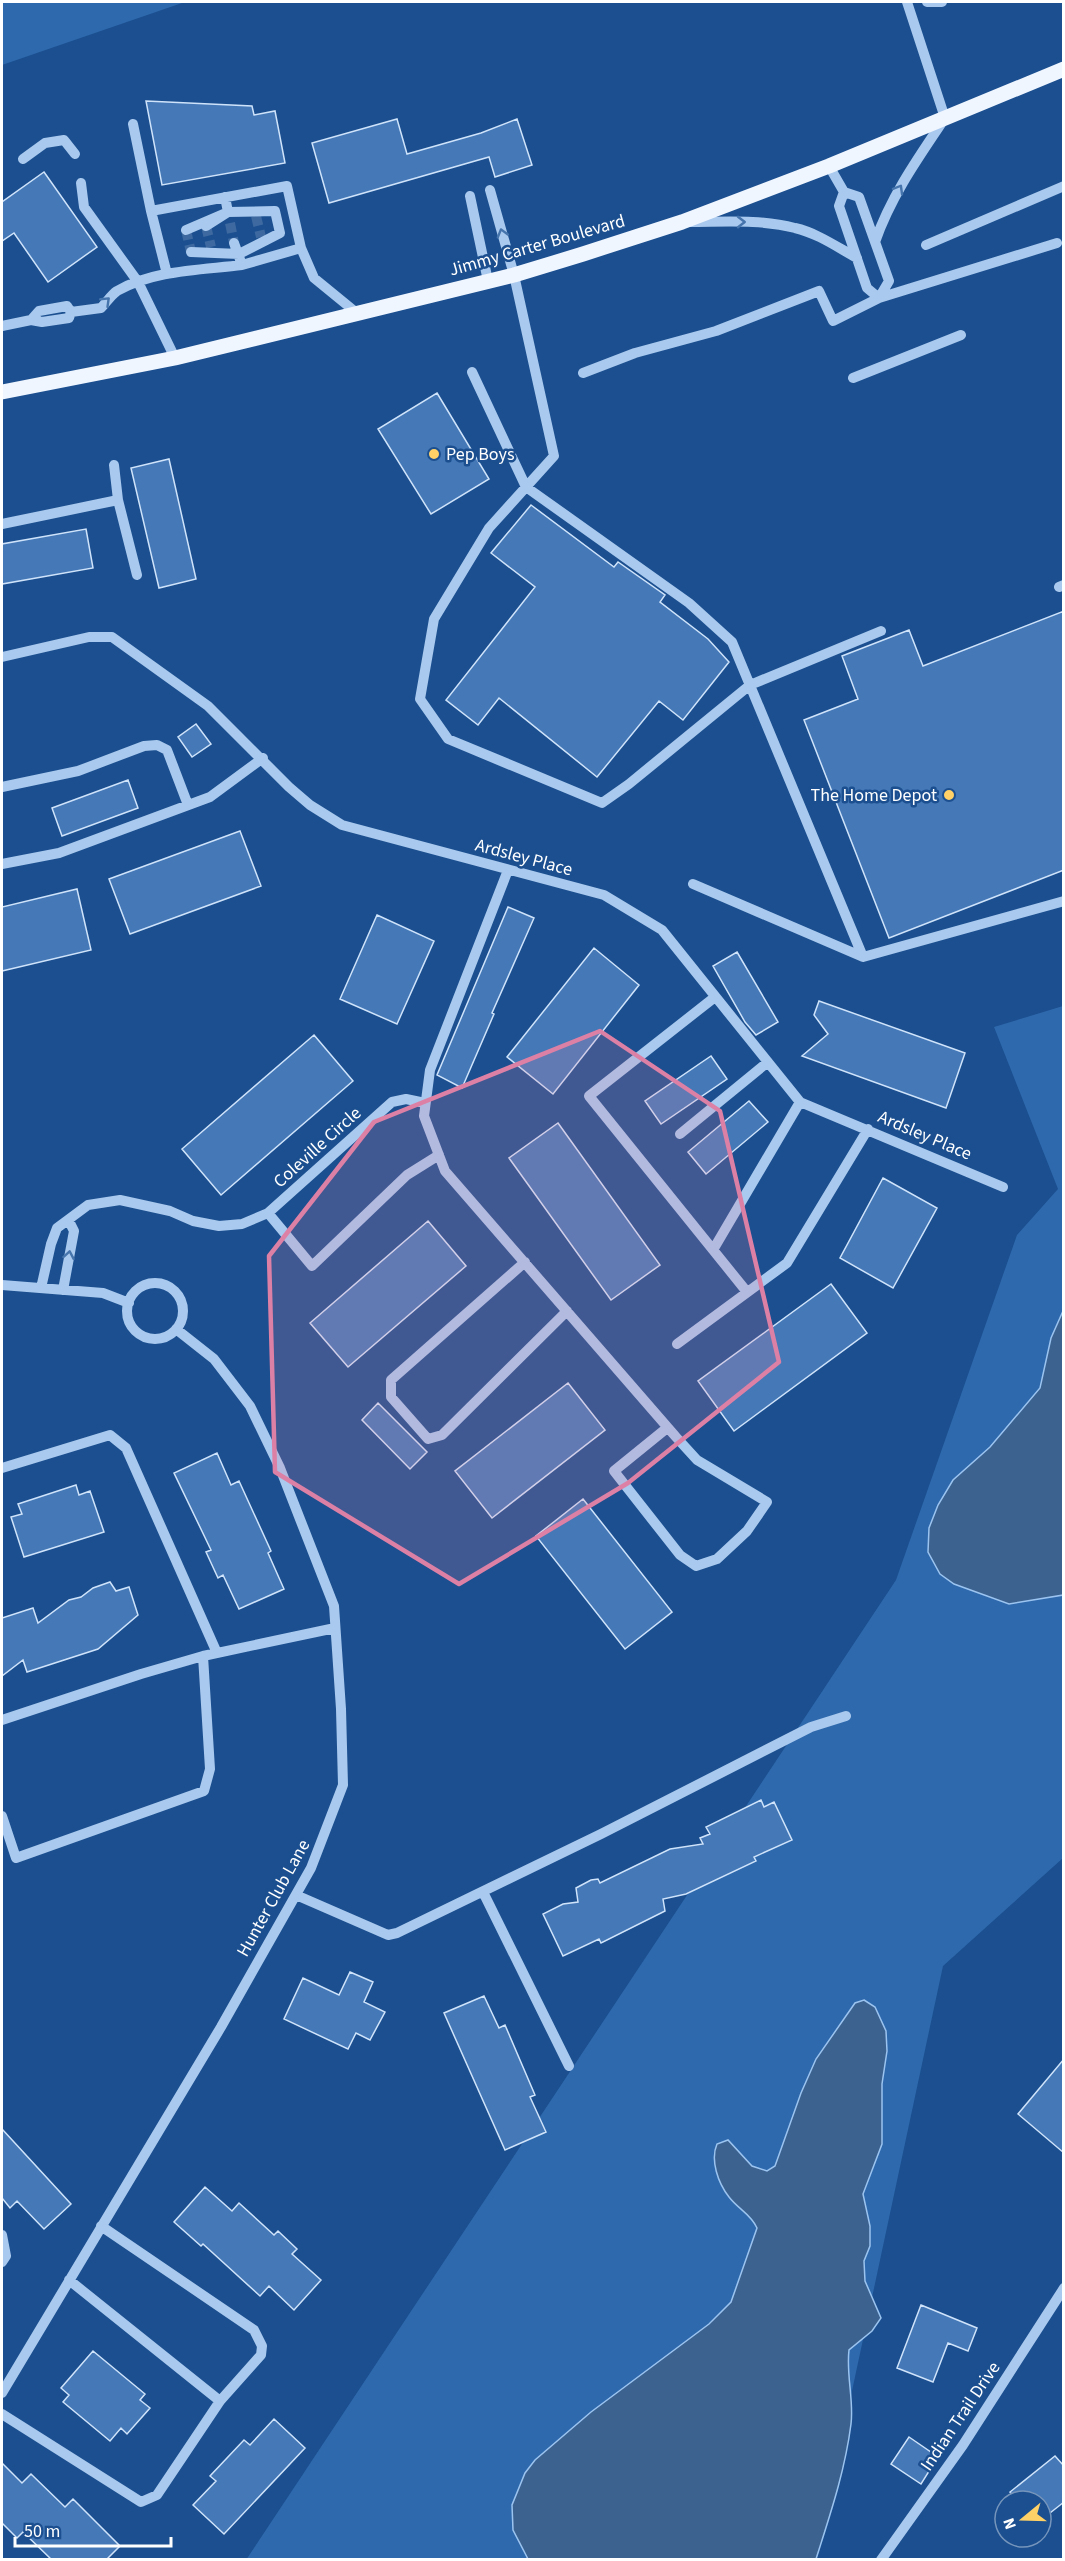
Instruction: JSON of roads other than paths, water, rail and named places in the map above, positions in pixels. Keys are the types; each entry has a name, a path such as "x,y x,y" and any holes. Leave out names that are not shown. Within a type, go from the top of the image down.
{"main road":[{"name":"Jimmy Carter Boulevard","path":"2,392 175,358 514,275 682,222 829,166 1063,70"}],"street":[{"path":"875,242 886,212 901,184 945,118 907,2"},
{"path":"927,2 942,2"},
{"path":"133,124 167,274"},
{"path":"23,159 45,142 64,140 75,154"},
{"path":"829,166 844,192 859,197 889,281 879,298"},
{"path":"81,183 84,207 138,282 175,358"},
{"path":"151,211 287,186 301,248 314,278 358,314"},
{"path":"926,245 1064,186"},
{"path":"490,190 514,275 554,456 489,528 434,619 420,699 448,739 602,803 629,784 750,686 881,631"},
{"path":"844,192 839,206 867,288 879,298"},
{"path":"470,196 488,281"},
{"path":"225,197 229,217"},
{"path":"2,326 31,320 39,311 68,306 71,312 101,308 115,292 138,282 238,254 280,233 274,211 229,217 186,230"},
{"path":"206,226 229,217 256,216"},
{"path":"682,222 758,222 796,228 826,240 857,258"},
{"path":"211,248 238,254 261,237"},
{"path":"583,373 635,354 716,331 819,291 833,321 879,298 1057,243"},
{"path":"191,252 238,254 301,248"},
{"path":"853,378 961,335"},
{"path":"472,372 526,487 689,603 732,642 863,957"},
{"path":"114,465 118,500 137,575"},
{"path":"2,524 118,500"},
{"name":"Ardsley Place","path":"2,657 89,637 112,637 208,706 310,805 342,825 604,895 662,930 800,1102 1003,1187"},
{"path":"2,788 78,771 144,746 157,745 167,750 188,805"},
{"path":"2,864 59,853 210,797 263,758"},
{"path":"508,870 430,1070 424,1116 445,1171 667,1428 697,1460 767,1502 747,1531 717,1559 696,1566 680,1555 614,1471 667,1428"},
{"path":"693,884 863,957 1064,901"},
{"path":"715,997 589,1096 747,1292"},
{"path":"680,1134 768,1062"},
{"name":"Coleville Circle","path":"41,1288 57,1228 69,1221 87,1204 120,1200 170,1211 193,1221 219,1226 242,1224 268,1213 392,1102 406,1099 425,1103"},
{"path":"713,1250 800,1102"},
{"path":"677,1344 787,1263 868,1129"},
{"path":"268,1213 312,1266 407,1175 439,1155"},
{"path":"63,1290 74,1231 69,1221"},
{"path":"525,1262 391,1380 391,1397 428,1439 442,1435 567,1311"},
{"path":"147,1283 170,1286 183,1303 180,1326 176,1329 162,1339 141,1336 127,1318 130,1296 147,1283"},
{"path":"2,1285 103,1293 129,1304"},
{"name":"Hunter Club Lane","path":"2,2393 221,2027 296,1895 321,1846 344,1785 334,1606 280,1468 250,1406 214,1359 176,1329"},
{"path":"2,1468 110,1435 126,1448 217,1653"},
{"path":"2,1720 203,1656 335,1628"},
{"path":"2,1816 16,1858 204,1791 210,1769 203,1656"},
{"path":"296,1895 388,1935 415,1926 811,1727 846,1716"},
{"path":"483,1892 569,2066"},
{"path":"2,2414 141,2502 157,2495 220,2401 261,2355 262,2346 254,2330 101,2226"},
{"path":"2,2235 6,2256 2,2262"},
{"path":"69,2280 220,2401"},
{"name":"Indian Trail Drive","path":"881,2559 963,2445 1064,2288"}],"tunnel":[{"path":"256,216 261,237"},
{"path":"230,223 234,243"},
{"path":"206,226 211,247"},
{"path":"186,230 191,252"}],"place":[{"name":"Pep Boys","path":"434,454"},
{"name":"The Home Depot","path":"949,795"}]}
